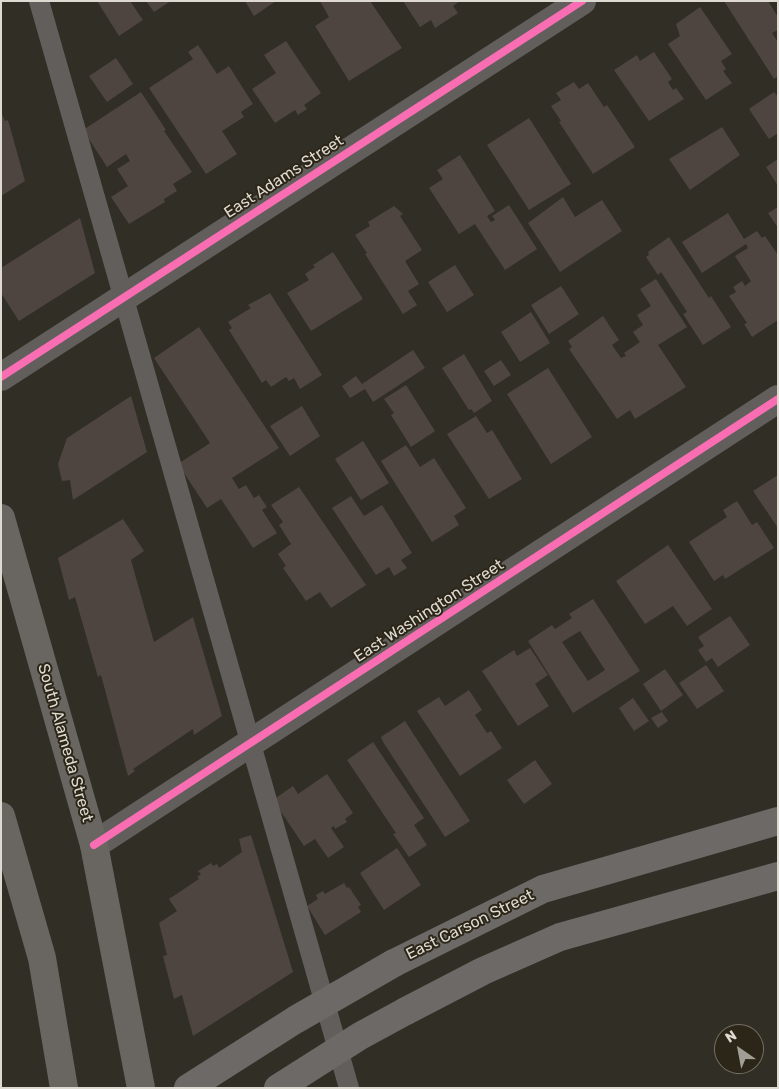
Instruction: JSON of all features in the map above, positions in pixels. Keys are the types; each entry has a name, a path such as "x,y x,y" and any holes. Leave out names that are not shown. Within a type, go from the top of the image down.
{"main road":[{"name":"South Alameda Street","path":"1,518 94,846 141,1088"},
{"path":"1,816 42,958 64,1088"},
{"name":"East Carson Street","path":"188,1088 295,1020 394,963 542,889 778,820"},
{"path":"278,1088 360,1036 406,1011 483,971 560,936 778,876"}],"street":[{"name":"East Adams Street","path":"1,377 582,1"},
{"name":"East Washington Street","path":"94,846 778,399"}],"lane":[{"path":"39,1 348,1088"}],"building":[{"path":"97,1 130,1 143,20 119,36"},
{"path":"146,1 171,1 154,12"},
{"path":"245,1 276,1 254,16"},
{"path":"320,1 370,1 402,48 349,81 315,26 329,17"},
{"path":"403,1 460,1 453,6 458,13 435,28 431,20 420,27"},
{"path":"724,1 768,1 778,17 778,30 772,33 778,42 778,76 774,79"},
{"path":"700,7 732,54 721,61 726,69 723,71 732,83 706,100 668,44 680,36 676,24"},
{"path":"286,41 321,93 304,105 307,109 298,115 295,110 275,123 252,89 276,73 264,55"},
{"path":"198,45 217,74 229,66 253,104 241,112 244,117 222,131 237,154 206,174 149,88 193,59 188,52"},
{"path":"654,52 672,79 668,82 673,90 676,88 684,99 649,121 614,70 637,55 640,61"},
{"path":"116,58 133,84 107,102 89,76"},
{"path":"574,82 579,89 588,83 604,107 607,105 635,147 593,174 559,122 561,121 551,106 561,100 556,93"},
{"path":"141,92 166,130 164,131 192,172 173,184 177,191 164,199 165,202 129,224 111,197 128,186 117,169 130,161 126,154 107,167 83,130"},
{"path":"774,92 778,97 778,133 769,139 749,109"},
{"path":"1,112 5,121 8,120 25,181 1,196"},
{"path":"529,118 571,184 529,210 487,145"},
{"path":"722,127 740,155 690,190 669,159"},
{"path":"460,155 495,211 487,216 491,222 495,220 492,216 509,205 537,249 505,270 475,224 459,234 429,188 443,179 437,170"},
{"path":"778,159 778,186 766,167"},
{"path":"563,197 575,217 602,200 622,231 560,272 528,223"},
{"path":"394,206 403,214 400,216 422,250 405,261 419,284 408,291 417,305 403,314 355,235 370,226 368,222"},
{"path":"778,207 778,228 768,213"},
{"path":"728,213 744,239 757,231 762,238 765,236 778,255 778,320 752,337 744,324 747,323 729,296 736,292 733,287 742,281 745,286 751,281 735,256 748,248 746,244 702,273 682,242"},
{"path":"80,218 95,273 19,321 1,293 1,268"},
{"path":"669,237 709,298 711,296 731,327 703,345 683,314 687,312 661,272 658,275 646,257 649,255 648,252"},
{"path":"333,252 363,299 311,331 287,293 309,280 305,274 315,267 313,265"},
{"path":"455,265 474,295 447,312 428,282"},
{"path":"656,279 687,327 658,345 686,387 635,419 630,410 617,419 569,349 572,347 568,341 603,316 619,340 612,345 621,358 626,356 624,353 640,342 633,332 643,325 637,315 651,306 640,289"},
{"path":"561,286 579,314 549,334 531,305"},
{"path":"270,293 322,375 300,389 294,378 289,381 286,377 271,387 266,380 262,383 229,330 232,328 228,322 251,308 248,305"},
{"path":"531,312 550,343 520,362 501,332"},
{"path":"199,327 279,448 232,478 239,489 246,485 254,498 259,495 267,507 262,510 277,533 253,548 221,499 207,508 178,464 210,443 154,358"},
{"path":"413,350 425,368 373,402 365,389 350,398 342,386 356,376 362,384"},
{"path":"464,354 492,401 474,413 471,409 469,410 442,368"},
{"path":"501,360 511,375 494,386 484,371"},
{"path":"548,368 592,437 551,464 507,394"},
{"path":"406,385 435,431 411,447 391,415 394,413 384,399"},
{"path":"131,396 147,452 73,500 70,480 62,481 58,464 67,438"},
{"path":"302,406 320,436 290,456 270,426"},
{"path":"476,416 487,433 492,430 522,479 489,499 447,434"},
{"path":"363,441 389,483 361,500 335,459"},
{"path":"406,445 420,467 434,458 466,508 454,516 459,525 432,542 381,461"},
{"path":"778,475 778,528 753,491"},
{"path":"299,487 366,585 331,608 320,592 306,601 283,568 286,566 278,554 291,544 279,525 283,522 271,505"},
{"path":"351,496 364,516 382,505 412,553 401,560 407,568 394,576 389,567 376,575 332,508"},
{"path":"737,501 752,525 757,522 774,548 725,579 723,575 714,581 689,542 727,517 723,510"},
{"path":"123,519 144,551 131,560 154,642 193,617 222,716 194,735 193,729 133,769 135,771 128,776 101,675 98,677 75,597 69,600 58,558"},
{"path":"668,545 712,609 687,626 673,606 645,624 616,581"},
{"path":"593,599 640,671 573,713 528,641 552,625 555,629 572,618 569,614","holes":["580,631 605,670 588,681 562,642"]},
{"path":"730,616 750,645 718,667 712,658 706,662 698,650 704,646 698,637"},
{"path":"530,648 548,675 535,684 549,706 518,726 482,671 514,650 517,656"},
{"path":"706,665 724,691 697,709 679,683"},
{"path":"665,669 683,695 661,711 643,684"},
{"path":"469,690 482,710 475,715 487,733 491,731 502,748 460,776 417,711 439,697 445,706"},
{"path":"633,698 649,721 634,731 619,708"},
{"path":"662,712 668,721 658,728 651,718"},
{"path":"405,721 470,821 445,837 381,737"},
{"path":"373,742 424,818 414,825 427,845 409,857 393,834 396,833 347,760"},
{"path":"535,760 552,784 524,804 507,780"},
{"path":"327,774 353,813 345,819 347,822 335,829 334,826 331,828 344,847 328,858 315,839 304,846 273,800 293,786 298,794"},
{"path":"251,835 293,972 193,1036 182,995 174,999 163,956 167,955 159,923 177,911 169,899 199,879 197,877 201,874 198,871 211,863 213,866 217,864 219,868 242,852 239,839"},
{"path":"397,848 421,885 384,910 360,873"},
{"path":"344,883 347,888 349,887 361,905 358,907 361,912 325,935 307,906 318,899 316,895 323,891 325,894"}],"cycle path":[{"path":"1,377 582,1"},
{"path":"94,845 778,399"}]}
